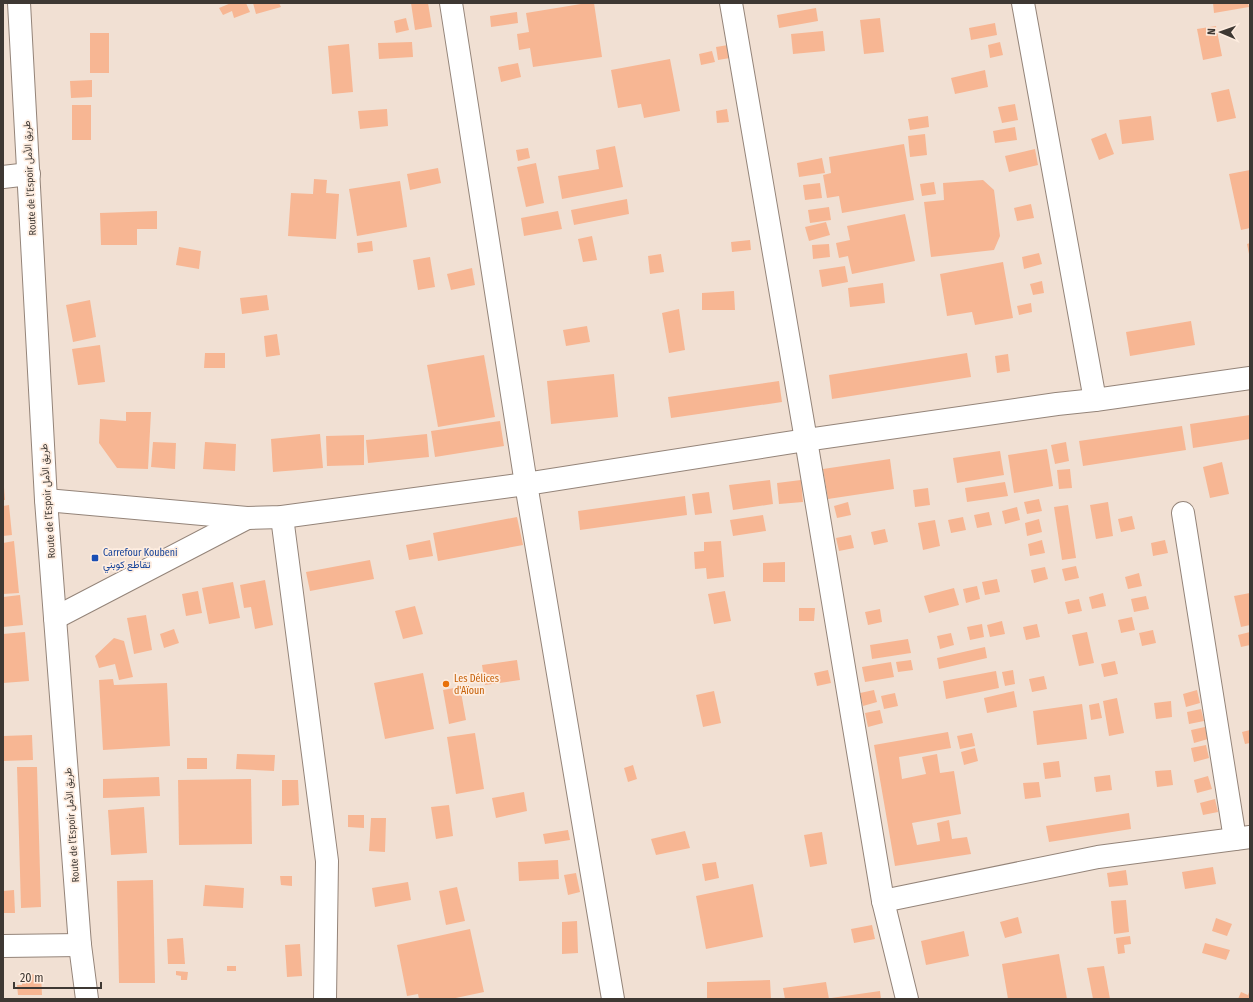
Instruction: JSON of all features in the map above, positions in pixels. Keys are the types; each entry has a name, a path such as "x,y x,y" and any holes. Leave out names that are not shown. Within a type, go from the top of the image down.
{"main road":[{"name":"Route de l’Espoir طريق الأمل","path":"19,3 46,500 80,945 87,999"},
{"path":"451,3 526,484 613,999"},
{"path":"731,3 883,901 907,999"},
{"path":"1023,3 1094,400"},
{"path":"3,177 29,174"},
{"path":"46,500 247,518 282,517 526,484 806,440 1250,378"},
{"path":"883,901 1098,857 1242,838 1183,513"},
{"path":"282,517 327,861 325,999"},
{"path":"55,618 247,518"},
{"path":"3,946 80,945"}],"building":[{"path":"231,3 246,3 250,12 234,18 232,11 223,15 219,8"},
{"path":"253,3 279,3 281,7 256,14"},
{"path":"411,3 428,3 432,27 415,30"},
{"path":"594,3 602,57 533,67 530,48 519,50 517,34 529,32 526,13"},
{"path":"1213,3 1248,3 1249,7 1214,13"},
{"path":"816,8 818,21 779,28 777,15"},
{"path":"517,12 518,23 491,27 490,16"},
{"path":"406,18 409,30 396,33 394,21"},
{"path":"880,18 884,52 864,54 860,20"},
{"path":"995,23 997,35 971,40 969,28"},
{"path":"1216,26 1222,56 1203,60 1197,29"},
{"path":"823,31 825,51 793,54 791,34"},
{"path":"90,33 109,33 109,73 90,73"},
{"path":"412,42 413,57 379,59 378,43"},
{"path":"1000,42 1003,55 990,58 988,45"},
{"path":"349,44 353,92 332,94 328,46"},
{"path":"728,45 730,58 718,60 716,47"},
{"path":"712,51 715,62 701,65 699,54"},
{"path":"670,59 680,111 644,118 641,104 618,108 611,70"},
{"path":"518,63 521,77 501,82 498,67"},
{"path":"985,70 988,87 955,94 951,78"},
{"path":"92,80 92,97 71,98 70,81"},
{"path":"1229,89 1236,118 1217,122 1211,93"},
{"path":"1015,104 1018,120 1002,123 998,107"},
{"path":"72,105 91,105 91,140 72,140"},
{"path":"387,109 388,126 360,129 358,111"},
{"path":"727,109 729,122 717,123 716,111"},
{"path":"928,116 929,127 910,130 908,119"},
{"path":"1151,116 1154,140 1122,144 1119,120"},
{"path":"1015,127 1017,140 995,143 993,131"},
{"path":"1106,133 1114,154 1099,160 1091,139"},
{"path":"925,134 927,155 910,157 908,136"},
{"path":"904,144 914,200 842,213 839,196 827,198 823,175 831,173 829,157"},
{"path":"615,146 623,187 562,199 558,176 599,169 596,150"},
{"path":"528,148 530,158 518,161 516,150"},
{"path":"1035,149 1038,165 1009,172 1005,156"},
{"path":"822,158 825,173 799,177 797,163"},
{"path":"536,163 544,203 526,207 517,167"},
{"path":"438,168 441,183 410,190 407,174"},
{"path":"1250,170 1250,228 1241,230 1229,174"},
{"path":"314,179 327,180 326,193 339,194 336,239 288,236 291,193 313,194"},
{"path":"983,180 994,190 1000,236 994,250 931,257 924,202 944,200 943,183"},
{"path":"400,181 407,227 357,236 349,189"},
{"path":"934,182 936,194 922,196 920,184"},
{"path":"820,183 822,198 805,200 803,185"},
{"path":"627,199 629,214 574,225 571,210"},
{"path":"1031,204 1034,218 1017,221 1014,208"},
{"path":"829,207 831,220 810,223 808,210"},
{"path":"157,211 157,229 137,229 137,245 101,245 100,213"},
{"path":"558,211 562,229 524,236 521,218"},
{"path":"905,214 915,261 852,274 848,256 839,258 836,243 850,240 847,226"},
{"path":"826,222 830,235 809,241 805,227"},
{"path":"592,236 597,260 583,262 578,239"},
{"path":"750,240 751,250 732,252 731,242"},
{"path":"372,241 373,251 358,253 357,243"},
{"path":"1250,243 1250,254 1249,254 1247,244"},
{"path":"829,244 830,257 813,259 812,245"},
{"path":"179,247 201,251 199,269 176,265"},
{"path":"1039,253 1042,264 1024,269 1022,257"},
{"path":"661,254 664,272 650,274 648,256"},
{"path":"430,257 435,287 418,290 413,260"},
{"path":"1003,262 1013,318 975,325 972,312 947,316 940,274"},
{"path":"845,266 848,282 822,287 819,270"},
{"path":"472,268 475,285 451,290 447,274"},
{"path":"1042,281 1044,293 1033,295 1030,284"},
{"path":"883,283 885,303 850,307 848,288"},
{"path":"734,291 735,310 702,310 702,293"},
{"path":"267,295 269,310 242,314 240,298"},
{"path":"90,300 96,337 73,342 66,305"},
{"path":"1031,303 1032,312 1019,315 1017,306"},
{"path":"679,309 685,350 669,353 662,313"},
{"path":"1191,321 1195,345 1130,356 1126,332"},
{"path":"587,326 590,342 566,346 563,330"},
{"path":"277,334 280,355 266,357 264,336"},
{"path":"100,345 105,382 78,385 72,349"},
{"path":"205,353 225,353 225,368 204,368"},
{"path":"967,353 971,377 832,399 829,375"},
{"path":"1008,354 1010,371 997,373 995,356"},
{"path":"484,355 495,417 438,427 427,365"},
{"path":"614,374 618,417 551,424 547,381"},
{"path":"779,381 782,402 671,418 668,397"},
{"path":"126,412 151,412 148,469 117,468 99,443 100,419 126,421"},
{"path":"1250,415 1250,439 1193,448 1190,424"},
{"path":"500,421 504,446 435,457 431,431"},
{"path":"1182,426 1186,450 1083,466 1079,441"},
{"path":"320,434 323,468 273,472 271,439"},
{"path":"427,434 429,457 368,463 366,440"},
{"path":"364,435 364,465 327,466 326,436"},
{"path":"153,442 176,443 175,469 151,467"},
{"path":"205,442 236,444 235,471 203,469"},
{"path":"1066,442 1069,461 1055,464 1051,445"},
{"path":"1047,449 1053,486 1014,493 1008,455"},
{"path":"1000,451 1004,475 957,483 953,458"},
{"path":"890,459 894,489 828,499 823,469"},
{"path":"1222,462 1229,494 1210,498 1203,467"},
{"path":"1070,469 1072,488 1059,489 1057,470"},
{"path":"770,480 773,504 733,510 729,485"},
{"path":"801,480 803,502 779,504 777,483"},
{"path":"1005,482 1008,496 967,502 965,488"},
{"path":"4,487 5,500 3,500"},
{"path":"928,488 930,505 915,507 913,490"},
{"path":"709,492 712,513 695,515 692,494"},
{"path":"685,496 687,515 580,530 578,511"},
{"path":"1039,499 1042,511 1027,514 1024,502"},
{"path":"848,502 851,515 837,518 834,506"},
{"path":"1108,502 1113,536 1096,539 1090,505"},
{"path":"9,505 12,535 3,536 3,506"},
{"path":"1068,505 1076,558 1062,560 1054,507"},
{"path":"1017,507 1020,520 1005,524 1002,511"},
{"path":"989,512 992,525 977,528 974,515"},
{"path":"763,515 766,531 733,536 730,520"},
{"path":"1132,516 1135,529 1121,532 1118,519"},
{"path":"517,517 523,545 438,561 433,533"},
{"path":"963,517 966,530 951,533 948,520"},
{"path":"1039,519 1042,532 1027,536 1025,523"},
{"path":"935,520 940,546 923,550 918,523"},
{"path":"885,529 888,542 874,545 871,532"},
{"path":"851,535 854,548 839,551 836,538"},
{"path":"430,540 433,556 409,560 406,545"},
{"path":"1042,540 1045,553 1030,556 1028,544"},
{"path":"1165,540 1168,553 1153,556 1151,543"},
{"path":"14,541 19,593 3,594 3,543"},
{"path":"721,541 724,577 707,579 706,568 695,569 694,552 704,551 704,542"},
{"path":"370,560 374,579 310,591 306,572"},
{"path":"785,562 785,582 763,582 763,563"},
{"path":"1076,566 1079,578 1065,581 1062,569"},
{"path":"1045,567 1048,579 1034,583 1031,570"},
{"path":"1139,573 1142,586 1128,589 1125,577"},
{"path":"997,579 1000,592 985,595 982,582"},
{"path":"265,580 273,625 255,629 251,607 244,608 240,585"},
{"path":"233,582 240,618 209,624 202,588"},
{"path":"977,586 980,599 966,603 963,589"},
{"path":"954,588 959,605 929,613 924,596"},
{"path":"198,591 202,613 186,616 182,594"},
{"path":"725,591 731,621 714,624 708,594"},
{"path":"1103,593 1106,606 1092,609 1089,597"},
{"path":"1250,593 1250,625 1241,627 1234,596"},
{"path":"20,595 23,625 3,627 3,597"},
{"path":"1146,596 1149,609 1134,612 1131,599"},
{"path":"1079,599 1082,611 1068,614 1065,602"},
{"path":"415,606 423,634 403,639 395,611"},
{"path":"799,608 815,608 814,621 799,621"},
{"path":"880,609 882,622 868,625 865,612"},
{"path":"146,615 152,650 134,654 127,618"},
{"path":"1132,617 1135,630 1121,633 1118,620"},
{"path":"1002,621 1005,634 990,637 987,625"},
{"path":"982,624 984,637 970,640 967,627"},
{"path":"1037,624 1040,637 1026,640 1023,627"},
{"path":"174,629 179,643 164,648 160,634"},
{"path":"1153,630 1156,643 1142,646 1139,633"},
{"path":"25,632 29,681 3,683 3,634"},
{"path":"1087,632 1094,663 1079,666 1072,635"},
{"path":"1250,632 1250,645 1241,647 1238,635"},
{"path":"951,633 954,645 940,649 937,636"},
{"path":"114,638 124,641 133,677 119,680 115,664 99,668 95,656"},
{"path":"908,639 911,653 872,659 870,645"},
{"path":"985,647 987,658 939,669 937,658"},
{"path":"517,660 520,680 485,685 482,665"},
{"path":"911,660 913,670 898,672 896,662"},
{"path":"1115,661 1118,674 1104,677 1101,664"},
{"path":"891,662 894,677 865,682 862,667"},
{"path":"828,670 831,683 817,686 814,673"},
{"path":"1013,670 1015,684 1005,686 1002,672"},
{"path":"996,671 999,688 946,699 943,681"},
{"path":"423,673 434,729 385,739 374,683"},
{"path":"1044,676 1047,689 1032,692 1029,679"},
{"path":"113,679 114,685 167,683 170,746 103,750 99,680"},
{"path":"460,687 466,720 449,724 443,690"},
{"path":"874,690 877,702 863,706 860,693"},
{"path":"1197,690 1200,703 1186,707 1183,694"},
{"path":"714,691 721,723 703,727 696,695"},
{"path":"1014,691 1017,707 987,713 984,698"},
{"path":"895,693 898,706 884,709 881,696"},
{"path":"1117,698 1124,733 1109,736 1103,701"},
{"path":"1171,701 1172,717 1156,719 1154,703"},
{"path":"1099,703 1102,718 1091,720 1089,705"},
{"path":"1082,704 1087,739 1037,745 1033,711"},
{"path":"1201,709 1204,721 1189,724 1187,712"},
{"path":"880,710 883,723 868,727 865,713"},
{"path":"1205,727 1208,739 1194,743 1191,730"},
{"path":"1250,730 1250,743 1245,744 1242,732"},
{"path":"948,732 951,748 899,757 902,779 926,774 922,757 937,754 940,773 954,771 961,814 912,823 917,845 940,841 937,823 949,820 952,839 967,837 971,854 895,866 874,745"},
{"path":"475,733 484,789 456,794 447,737"},
{"path":"972,733 975,746 960,749 957,736"},
{"path":"32,735 33,760 3,761 3,736"},
{"path":"1206,745 1209,758 1194,762 1191,748"},
{"path":"975,748 978,761 964,765 961,752"},
{"path":"237,754 275,755 274,771 236,769"},
{"path":"187,758 207,758 207,769 187,769"},
{"path":"1059,761 1061,777 1045,779 1043,763"},
{"path":"633,765 637,779 628,782 624,768"},
{"path":"17,767 37,767 41,907 21,908"},
{"path":"1171,770 1173,785 1157,787 1155,771"},
{"path":"1110,775 1112,790 1096,792 1094,777"},
{"path":"1208,776 1212,789 1197,793 1194,780"},
{"path":"159,777 160,796 103,798 103,779"},
{"path":"251,779 252,844 179,845 178,780"},
{"path":"282,780 298,780 299,805 282,806"},
{"path":"1039,782 1041,797 1025,799 1023,783"},
{"path":"524,792 527,811 496,818 492,798"},
{"path":"1215,799 1218,812 1203,815 1200,803"},
{"path":"449,805 453,836 436,839 431,807"},
{"path":"144,807 147,853 111,855 108,810"},
{"path":"1129,813 1131,829 1049,842 1046,826"},
{"path":"348,815 364,815 364,828 348,827"},
{"path":"371,818 386,818 385,852 369,851"},
{"path":"568,830 570,840 545,844 543,834"},
{"path":"685,831 690,848 656,855 651,839"},
{"path":"822,832 827,864 810,867 804,835"},
{"path":"558,860 559,879 519,881 518,862"},
{"path":"716,862 719,878 705,881 702,864"},
{"path":"1213,867 1216,884 1185,889 1182,872"},
{"path":"1126,870 1128,885 1109,887 1107,873"},
{"path":"576,873 580,892 568,895 564,875"},
{"path":"280,876 292,876 292,886 281,885"},
{"path":"153,880 155,983 119,983 117,881"},
{"path":"408,882 411,900 375,907 372,888"},
{"path":"753,884 763,937 706,949 696,896"},
{"path":"205,885 244,888 243,908 203,906"},
{"path":"457,887 465,921 446,925 439,891"},
{"path":"14,890 15,913 3,913 3,891"},
{"path":"1126,900 1129,932 1114,934 1111,901"},
{"path":"1018,917 1022,933 1005,938 1000,922"},
{"path":"1216,918 1232,924 1227,936 1212,931"},
{"path":"577,921 578,953 562,954 562,922"},
{"path":"872,925 875,939 854,943 851,929"},
{"path":"470,929 484,992 451,999 419,999 418,994 407,996 397,945"},
{"path":"964,931 969,956 926,965 921,941"},
{"path":"1130,936 1131,944 1124,945 1125,953 1118,954 1116,938"},
{"path":"183,938 185,964 168,964 167,939"},
{"path":"1205,943 1230,950 1226,960 1202,953"},
{"path":"300,944 302,976 287,977 285,945"},
{"path":"1059,954 1067,999 1008,999 1002,964"},
{"path":"227,966 236,966 236,971 227,971"},
{"path":"1104,966 1110,999 1093,999 1087,968"},
{"path":"176,971 188,972 187,980 181,980 181,976 176,975"},
{"path":"41,974 42,995 18,995 17,985 22,985 22,975"},
{"path":"770,980 771,999 707,999 707,982"},
{"path":"826,982 829,999 785,999 783,988"},
{"path":"1250,989 1250,999 1238,999 1241,992 1248,995"},
{"path":"880,991 881,999 831,999 831,998"}],"place":[{"name":"Carrefour Koubeni تقاطع كوبني","path":"95,558"},
{"name":"Les Délices d'Aïoun","path":"446,684"}]}
